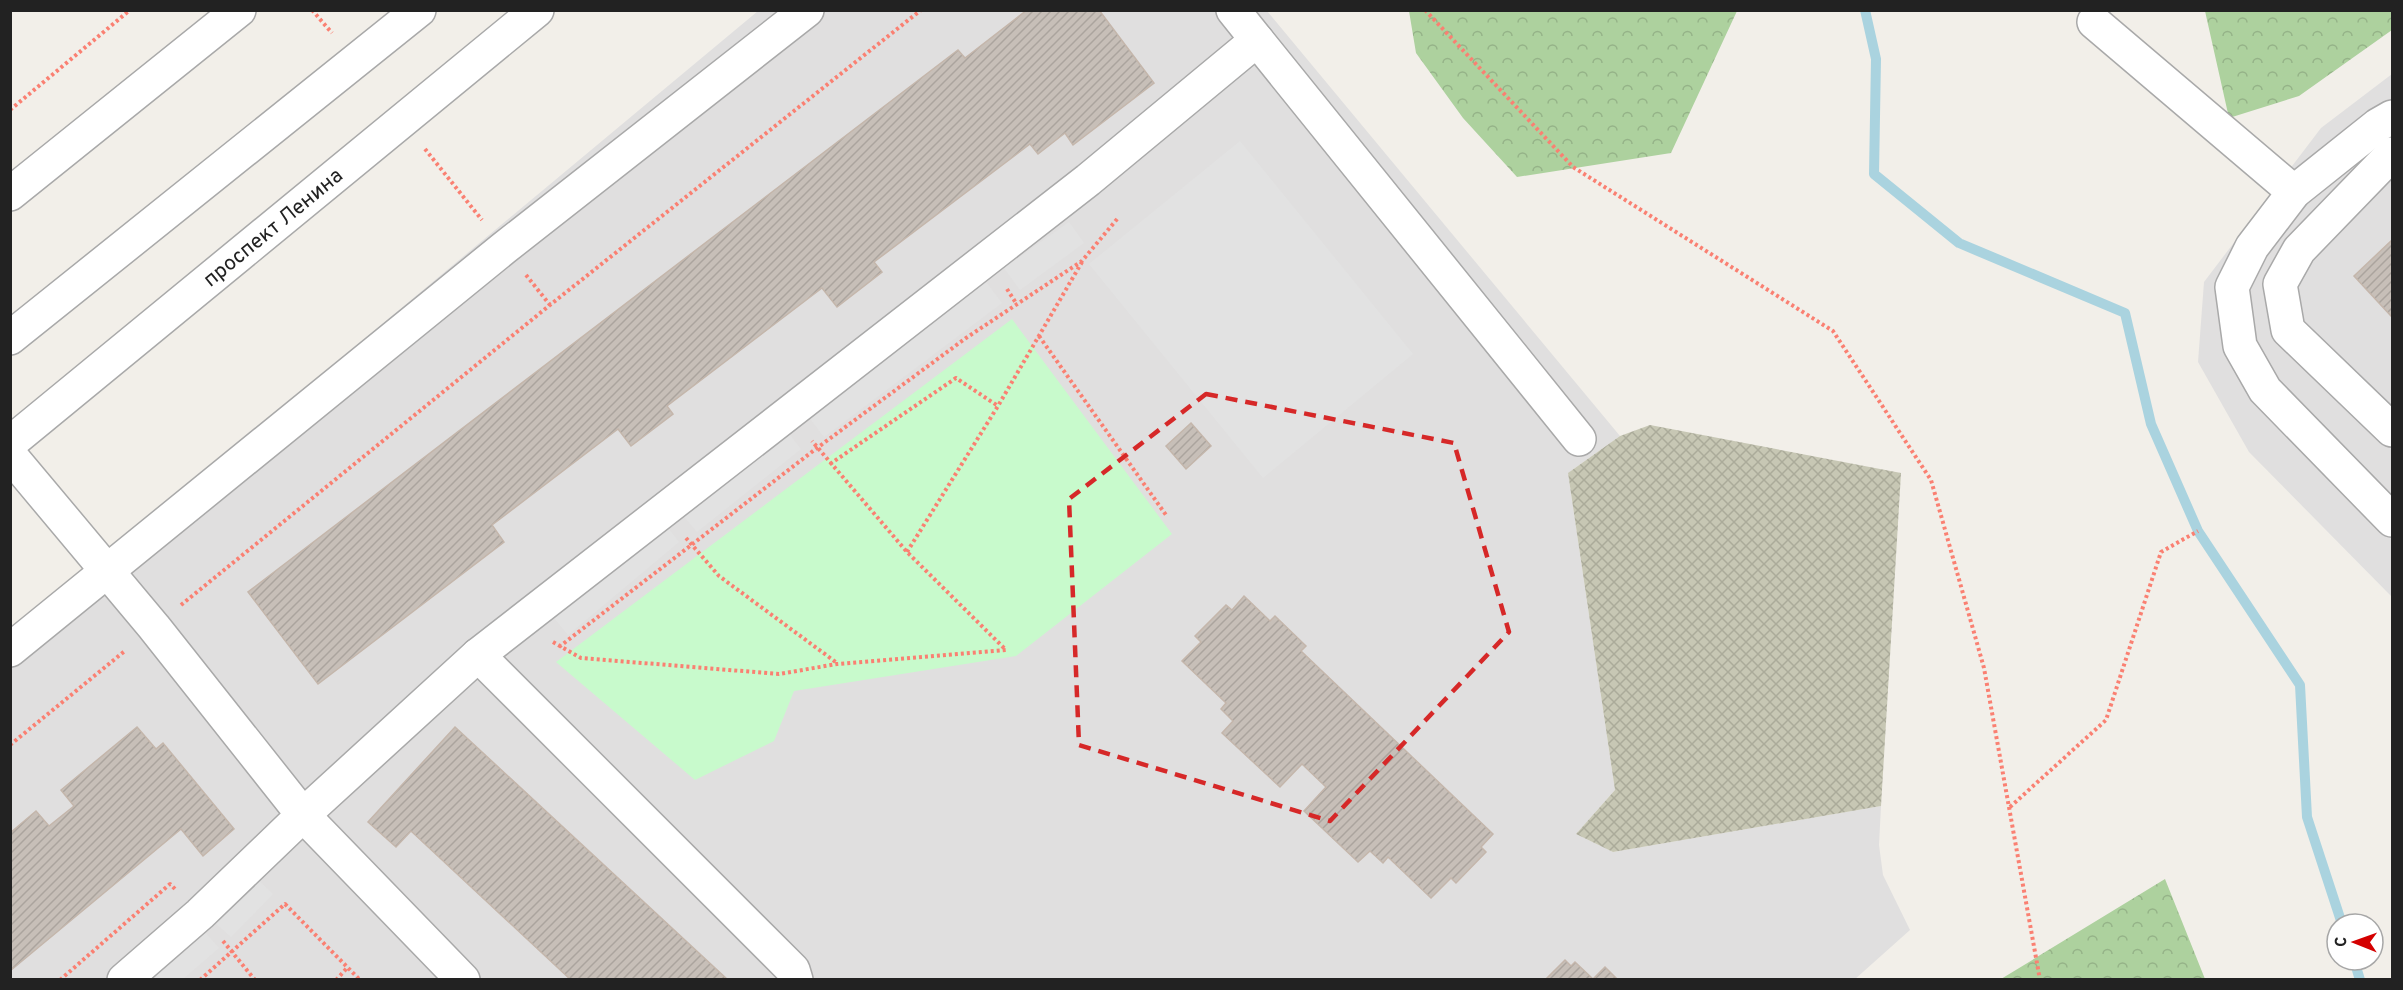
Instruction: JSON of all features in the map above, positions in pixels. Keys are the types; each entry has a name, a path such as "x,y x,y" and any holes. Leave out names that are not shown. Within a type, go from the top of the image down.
{"street":[{"path":"10,194 239,10"},
{"path":"10,338 419,10"},
{"name":"проспект Ленина","path":"10,443 537,10"},
{"path":"10,650 504,248 807,10"},
{"path":"1233,10 1579,439"},
{"path":"2094,22 2294,192"},
{"path":"124,980 200,914 303,815 477,655 1088,180 1257,40"},
{"path":"2392,117 2378,125 2294,192 2252,247 2232,287 2240,346 2265,390 2392,520"},
{"path":"2392,154 2299,250 2280,284 2288,330 2392,430"},
{"path":"10,455 154,627 303,815 463,980"},
{"path":"477,655 793,970 796,980"}],"path":[{"path":"10,110 130,10"},
{"path":"312,10 355,62"},
{"path":"10,745 550,305 921,10"},
{"path":"1425,10 1573,167 1833,331 1931,480 1984,668 2040,980"},
{"path":"403,121 550,305"},
{"path":"908,552 998,406 1082,261 1118,218"},
{"path":"559,647 817,448 966,338 1082,261"},
{"path":"1039,336 1166,515"},
{"path":"830,464 956,378 998,406"},
{"path":"527,616 559,647 581,658 779,674 837,664 1006,650 908,552 788,413"},
{"path":"664,509 691,545 719,576 837,664"},
{"path":"2009,808 2106,720 2161,552 2198,531"},
{"path":"200,980 285,904 360,980"},
{"path":"336,980 348,967"}],"highlighted area":[{"path":"1206,394 1454,443 1509,632 1330,821 1079,745 1069,499"}],"shaded area":[{"path":"758,11 1267,11 1620,436 1568,473 1615,790 1576,834 1613,852 1881,806 1879,845 1883,875 1910,930 1854,980 11,979 10,634"},
{"path":"2392,74 2392,597 2249,452 2198,362 2204,282 2321,128"},
{"path":"1240,141 1413,354 1263,478 1089,264"},
{"path":"1069,222 1084,243 1020,290 1004,268"},
{"path":"986,282 1002,303 824,437 808,416"},
{"path":"1650,425 1901,473 1881,806 1613,852 1576,834 1615,790 1568,473 1620,436"},
{"path":"786,430 801,449 697,532 681,513"},
{"path":"662,520 679,542 568,635 550,613"},
{"path":"256,878 273,894 231,937 213,921"},
{"path":"203,930 219,948 183,979 148,980"}],"green space":[{"path":"1409,10 1737,11 1671,153 1517,177 1463,118 1416,53"},
{"path":"2205,11 2392,11 2392,30 2299,96 2229,118"},
{"path":"1012,319 1172,534 1016,656 794,691 774,741 695,780 556,662"},
{"path":"2165,879 2205,979 2001,979"}],"building":[{"path":"1027,10 1099,10 1154,83 1073,145 1065,133 1038,154 1030,144 874,262 882,272 837,307 822,288 667,406 673,414 631,446 618,429 492,525 504,542 318,684 248,592 958,50 965,58"},
{"path":"2392,240 2392,317 2354,276"},
{"path":"1191,423 1211,446 1186,469 1166,446"},
{"path":"1244,596 1270,621 1275,616 1306,646 1301,651 1493,834 1481,847 1486,852 1456,883 1451,878 1431,898 1388,857 1383,863 1370,851 1358,862 1304,811 1326,787 1302,764 1280,787 1222,733 1233,721 1221,709 1226,703 1182,661 1201,642 1195,636 1226,605 1232,610"},
{"path":"137,727 156,749 163,743 234,829 203,856 181,829 10,971 10,833 36,811 49,826 74,806 61,790"},
{"path":"455,727 728,980 571,980 411,831 396,847 368,822"},
{"path":"1565,960 1571,966 1575,962 1593,979 1605,967 1618,980 1545,980"}],"waterway":[{"path":"1865,10 1876,59 1874,174 1959,243 2125,313 2151,424 2198,531 2300,685 2307,817 2338,912"},
{"path":"2358,972 2360,980"}]}
